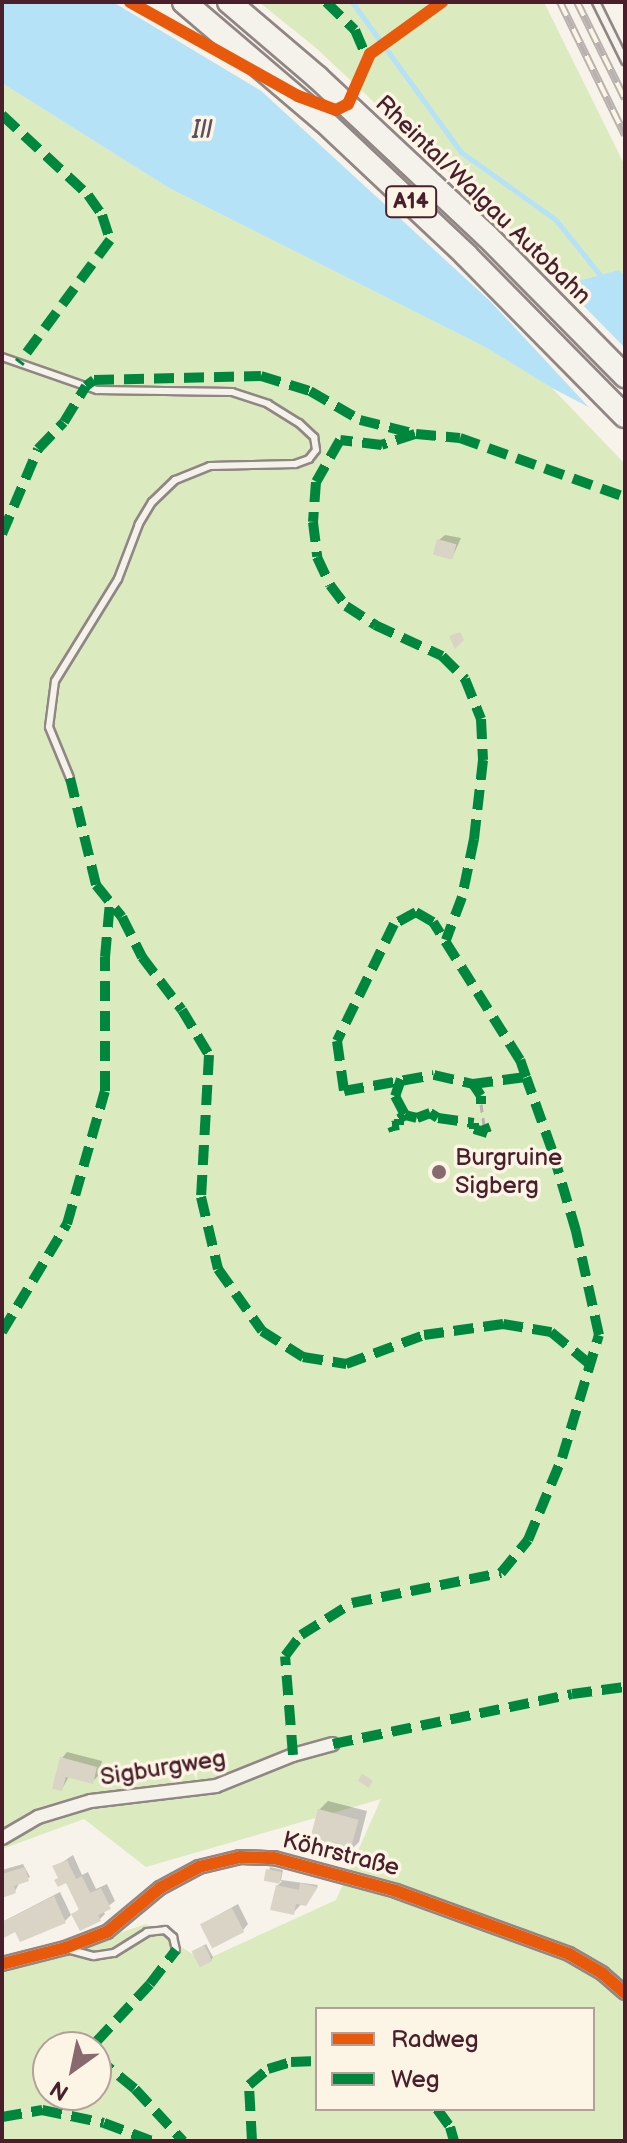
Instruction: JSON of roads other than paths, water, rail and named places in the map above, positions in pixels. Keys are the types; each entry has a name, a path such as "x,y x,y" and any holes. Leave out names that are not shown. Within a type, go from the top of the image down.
{"highway":[{"name":"A14","path":"184,2 335,131 466,255 625,416"},
{"name":"Rheintal/Walgau Autobahn","path":"229,2 318,78 487,236 625,376"}],"street":[{"name":"Sigburgweg","path":"2,1838 38,1817 91,1801 216,1786 293,1755 333,1744"},
{"name":"Köhrstraße","path":"2,1964 65,1948 107,1932 160,1888 199,1867 240,1857 274,1858 396,1891 569,1954 603,1974 625,1993"}],"lane":[{"path":"596,2 625,61"},
{"path":"2,357 97,390 232,392 268,404 299,423 314,437 316,450 309,459 295,464 210,466 175,480 152,502 139,524 118,579 55,681 49,727 70,778"},
{"path":"65,1948 94,1956 114,1953 147,1932 165,1930 173,1937 176,1950"}],"water":[{"name":"Ill","path":"2,2 113,2 578,281 619,270 625,276 625,426 552,388 485,347 169,188 2,83"}],"waterway":[{"path":"352,2 461,152 556,220 604,280"}],"railway":[{"path":"560,2 625,135"},
{"path":"577,2 625,99"}],"place":[{"name":"Burgruine Sigberg","path":"439,1172"}]}
